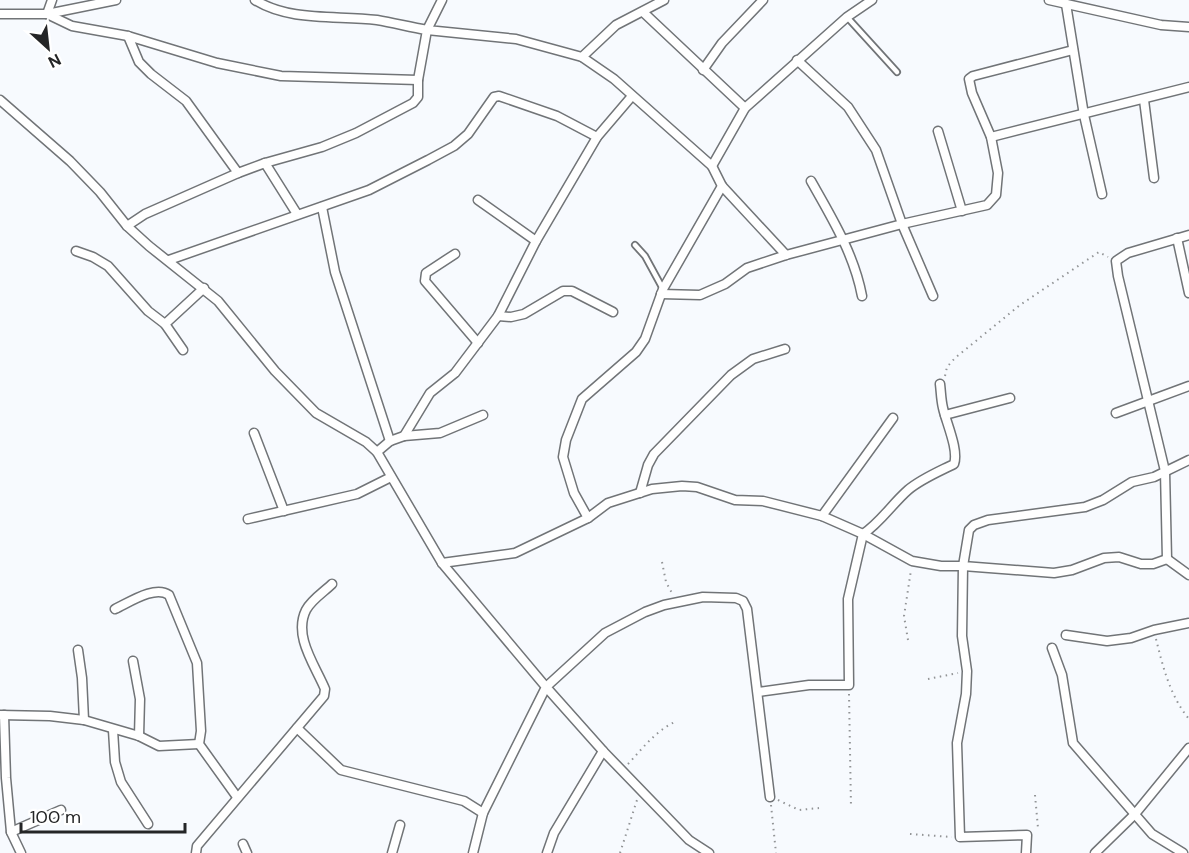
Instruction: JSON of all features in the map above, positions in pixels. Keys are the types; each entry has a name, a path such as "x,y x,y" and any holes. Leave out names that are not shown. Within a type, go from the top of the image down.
{"street":[{"path":"47,14 52,0"},
{"path":"0,14 47,14 116,0"},
{"path":"255,0 269,8 294,14 377,21 427,30 516,39 582,57 614,79 712,166 722,186 786,255"},
{"path":"127,226 145,214 238,173 322,147 373,125 413,103 418,97 418,80 427,30 442,0"},
{"path":"582,57 616,25 664,0"},
{"path":"703,70 722,43 763,0"},
{"path":"712,166 745,108 847,17 872,0"},
{"path":"1049,0 1161,25 1189,27"},
{"path":"1066,4 1084,115 1102,194"},
{"path":"643,12 745,108"},
{"path":"47,14 72,26 128,36 217,63 281,76 418,80"},
{"path":"128,36 140,62 151,74 186,100 238,173"},
{"path":"662,292 700,295 724,284 747,268 786,255 902,224 987,205 996,195 998,173 991,137 972,93 969,79 973,76 1073,50"},
{"path":"797,60 848,107 876,150 902,224 933,296"},
{"path":"991,137 1189,87"},
{"path":"169,260 369,189 454,146 468,134 494,97 499,96 557,116 597,137"},
{"path":"404,436 430,393 455,373 498,316 536,241 597,137 632,96"},
{"path":"0,100 70,161 100,192 127,226 148,246 169,260 218,301 275,371 316,412 366,442 377,452 442,563 603,752 689,840 709,853"},
{"path":"1144,100 1154,178"},
{"path":"938,131 962,211"},
{"path":"265,163 297,214"},
{"path":"811,181 844,240 858,274 862,296"},
{"path":"588,518 574,494 563,458 566,440 582,399 636,352 645,339 662,292 722,186"},
{"path":"477,200 536,241"},
{"path":"321,207 335,272 390,441"},
{"path":"1167,559 1165,471 1116,261 1128,253 1189,235"},
{"path":"1177,238 1189,293"},
{"path":"76,251 108,266 148,311 165,324 183,350"},
{"path":"455,254 426,273 425,281 478,343"},
{"path":"165,324 204,288"},
{"path":"498,316 511,317 524,314 563,291 572,291 613,312"},
{"path":"640,493 648,465 654,454 731,375 753,359 785,349"},
{"path":"758,692 809,685 849,685 848,599 863,534 871,529 908,489 954,464 956,460 940,384"},
{"path":"1116,413 1189,386"},
{"path":"945,415 1010,398"},
{"path":"377,452 390,441 404,436 440,433 483,415"},
{"path":"822,516 893,418"},
{"path":"254,433 284,511"},
{"path":"1026,853 1027,835 960,837 957,743 966,694 967,671 962,636 963,566 969,530 974,525 988,520 1085,507 1103,500 1132,482 1155,477 1189,460"},
{"path":"248,519 357,494 391,477"},
{"path":"442,563 515,553 588,518 608,503 666,486 697,487 735,500 763,501 822,516 863,534 912,561 941,566 1054,573 1072,570 1104,558 1119,557 1141,564 1153,564 1167,559"},
{"path":"1167,559 1189,575"},
{"path":"196,853 197,846 324,696 325,689 305,645 301,626 306,608 333,584"},
{"path":"115,609 156,591 164,591 170,595 197,663 201,731 199,744 237,797"},
{"path":"473,853 483,813 546,687 605,633 645,612 703,597 736,598 743,601 747,609 770,796"},
{"path":"1066,635 1107,642 1189,624"},
{"path":"1052,648 1062,675 1073,743 1152,834 1183,853"},
{"path":"78,650 84,720"},
{"path":"133,661 140,699 140,736"},
{"path":"21,853 12,832 2,716 50,716 84,720 140,736 159,746 199,744"},
{"path":"297,728 341,770 464,801 483,813"},
{"path":"113,730 115,762 121,782 148,824"},
{"path":"1095,853 1135,814 1189,748"},
{"path":"547,853 554,833 603,752"},
{"path":"12,832 61,810"},
{"path":"392,853 400,825"},
{"path":"243,844 247,853"}],"lane":[{"path":"847,17 897,72"},
{"path":"635,245 645,256 662,292"}],"path":[{"path":"940,384 946,375 947,367 955,358 1020,305 1064,274 1099,252 1116,261"},
{"path":"908,640 904,615 912,561"},
{"path":"662,562 666,582 677,603"},
{"path":"1154,630 1166,675 1179,707 1189,719"},
{"path":"928,679 967,671"},
{"path":"849,685 851,807"},
{"path":"622,771 652,737 665,726 677,721"},
{"path":"620,853 640,789"},
{"path":"1027,835 1038,828 1035,795"},
{"path":"770,796 799,810 819,808"},
{"path":"770,796 776,853"},
{"path":"910,834 960,837"}]}
